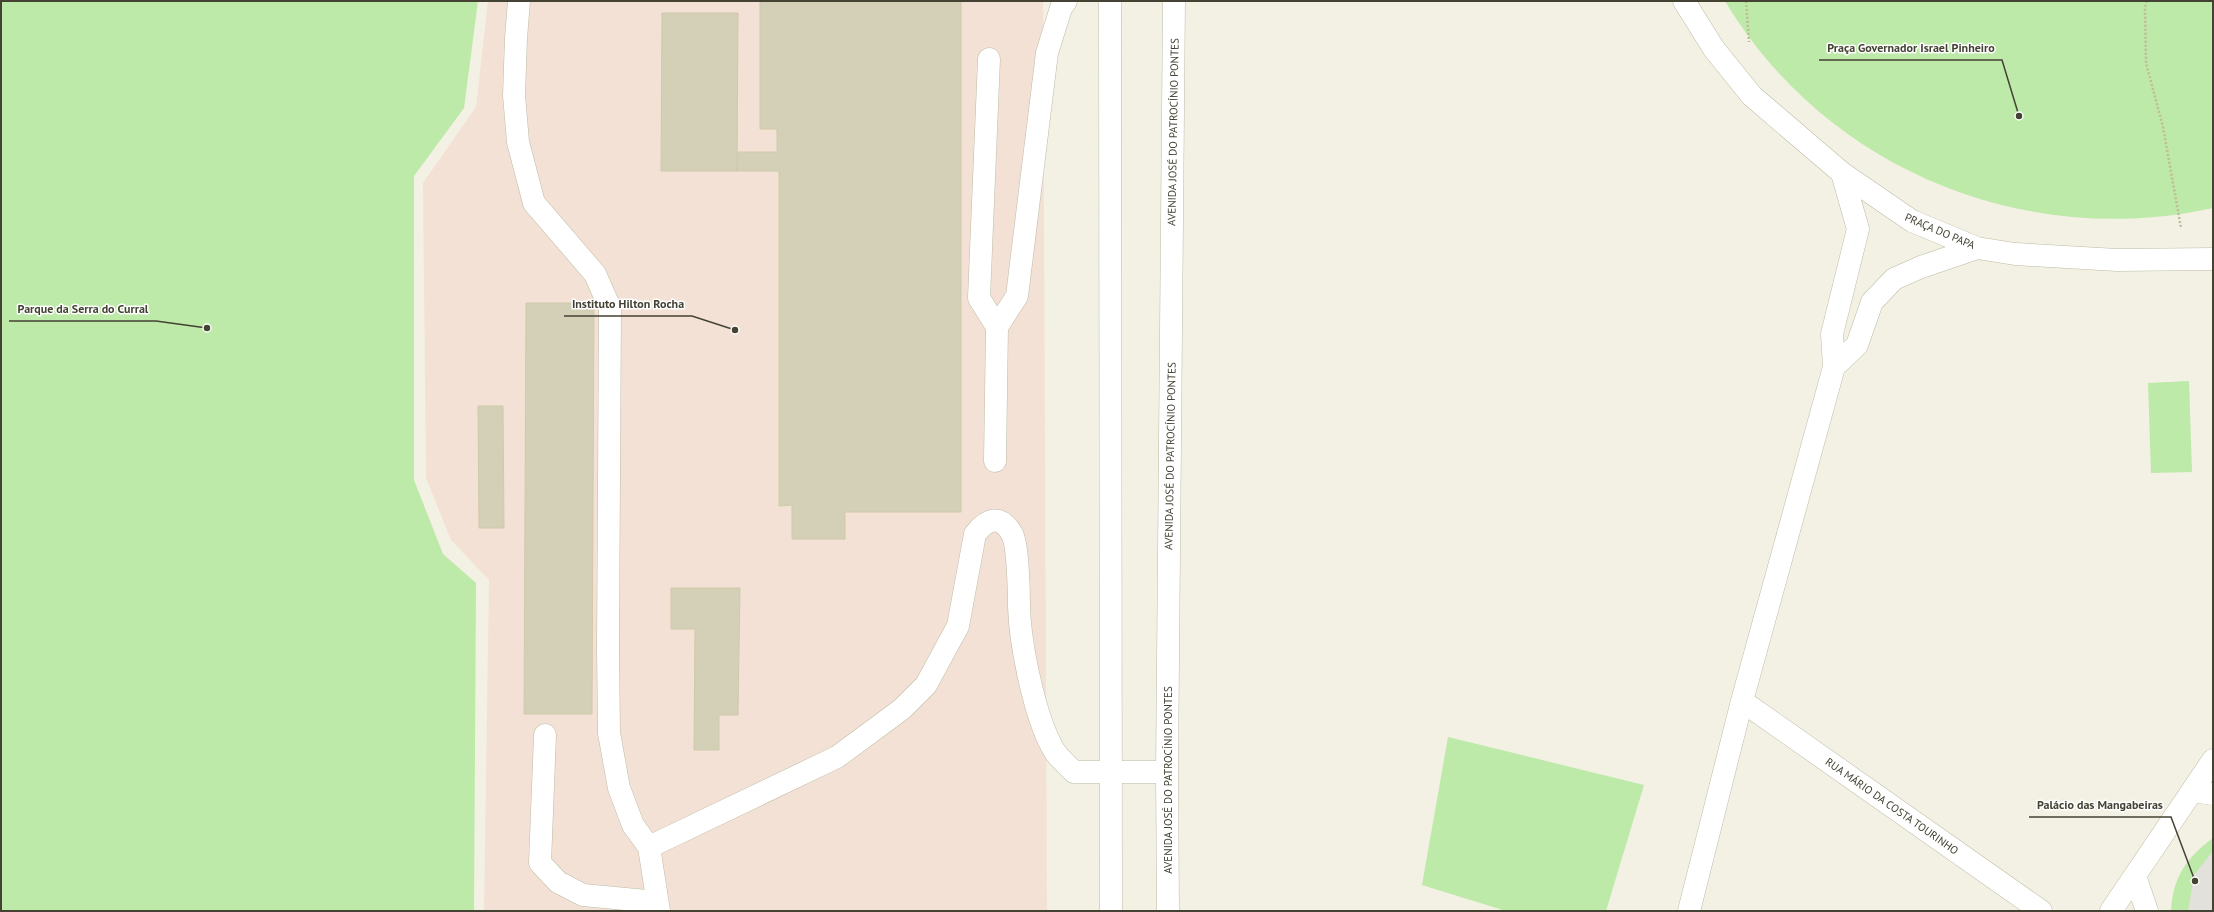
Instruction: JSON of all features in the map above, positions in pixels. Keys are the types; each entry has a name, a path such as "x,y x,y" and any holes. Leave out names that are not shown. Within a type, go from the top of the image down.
{"street":[{"path":"519,1 514,95 518,142 534,204 595,274 610,308 609,733 619,788 633,825 649,847 658,907 583,895 558,882 540,863 544,735"},
{"path":"995,461 998,327 1017,296 1047,53 1061,8 1066,1"},
{"path":"1110,1 1111,911"},
{"name":"AVENIDA JOSÉ DO PATROCÍNIO PONTES","path":"1168,911 1167,772 1174,1"},
{"name":"PRAÇA DO PAPA","path":"1684,1 1714,49 1752,96 1842,173 1912,221 1977,248 2015,254 2109,260 2213,259"},
{"path":"989,59 979,298 998,327"},
{"path":"1688,911 1742,701 1834,367 1832,334 1858,229 1842,173"},
{"path":"1834,367 1857,345 1872,302 1894,279 1921,267 1977,248"},
{"path":"649,847 837,757 902,709 926,685 944,656 958,626 975,534 984,523 994,520 1005,524 1013,535 1020,626 1038,710 1056,752 1074,772 1167,772"},
{"name":"RUA MÁRIO DA COSTA TOURINHO","path":"1742,701 2041,911"},
{"path":"2111,911 2135,876 2203,793 2213,760"},
{"path":"2135,876 2147,911"}],"path":[{"path":"2147,1 2145,6 2146,63 2164,127 2176,194 2184,259"}],"shaded area":[{"path":"488,1 1043,1 1047,911 484,911 489,580 451,540 426,478 423,183 476,107"},
{"path":"2213,851 2213,911 2188,911 2194,875"}],"green space":[{"path":"1,1 478,1 464,108 414,176 414,480 443,554 476,583 474,911 1,911"},
{"path":"1725,1 2213,1 2213,208 2142,218 2071,217 2002,205 1936,183 1874,151 1817,110 1767,60"},
{"path":"2189,381 2192,472 2151,473 2148,383"},
{"path":"1448,737 1644,785 1606,911 1506,911 1422,885"},
{"path":"2213,838 2213,911 2171,911 2175,888 2183,869 2195,853"}],"building":[{"path":"760,1 961,1 961,512 845,512 845,539 792,539 792,505 779,506 779,171 737,171 738,152 777,152 777,129 760,129"},
{"path":"662,13 738,13 737,171 661,171"},
{"path":"526,303 594,303 592,714 524,714"},
{"path":"478,406 503,406 504,528 479,528"},
{"path":"671,588 740,588 738,715 719,715 719,750 694,750 695,629 671,629"}],"place":[{"name":"Praça Governador Israel Pinheiro","path":"2019,116"},
{"name":"Parque da Serra do Curral","path":"207,328"},
{"name":"Instituto Hilton Rocha","path":"735,330"},
{"name":"Palácio das Mangabeiras","path":"2195,881"}]}
